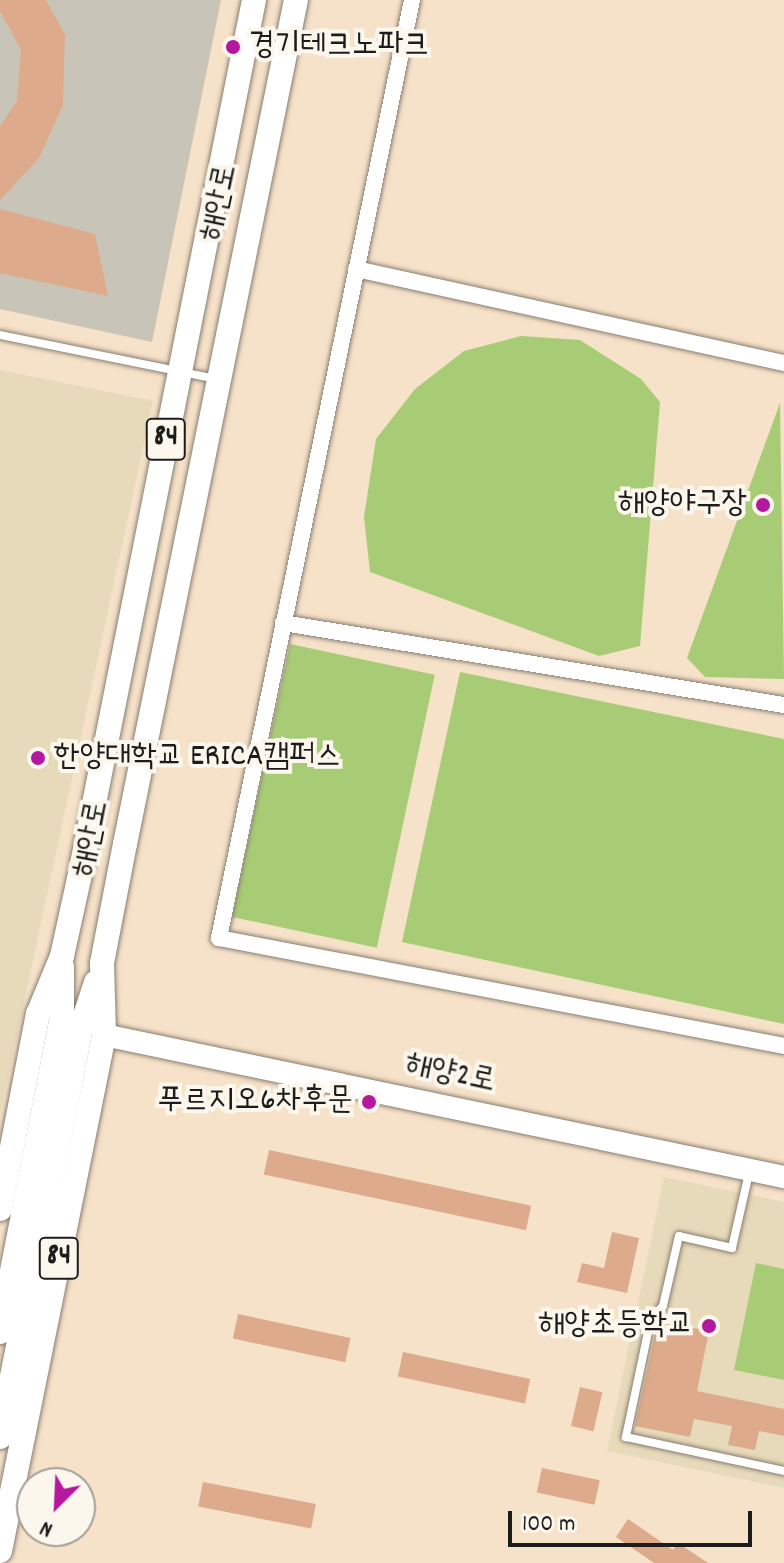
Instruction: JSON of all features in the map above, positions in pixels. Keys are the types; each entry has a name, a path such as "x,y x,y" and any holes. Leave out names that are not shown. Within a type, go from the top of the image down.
{"main road":[{"name":"해안로","path":"0,1209 38,1014 62,956 254,0"},
{"name":"해안로","path":"0,1551 104,1035 102,963 217,379 296,0"},
{"path":"0,1332 62,1017 62,956"},
{"path":"0,1437 81,1028 102,963"}],"street":[{"path":"412,0 219,938 784,1046"},
{"path":"356,269 784,363"},
{"path":"283,623 784,705"},
{"name":"해양2로","path":"104,1035 784,1177"}],"lane":[{"path":"0,335 217,379"},
{"path":"749,1171 732,1248 679,1236 663,1306 651,1318 626,1437 784,1471"}],"shaded area":[{"name":"경기테크노파크","path":"0,0 221,0 152,342 0,309"},
{"name":"한양대학교 ERICA캠퍼스","path":"0,370 153,401 0,1114"},
{"name":"해양초등학교","path":"664,1177 784,1202 784,1488 607,1451"}],"green space":[{"path":"521,336 580,340 641,379 660,402 640,646 599,656 370,572 364,517 376,439 415,389 464,351"},
{"name":"해양야구장","path":"780,403 784,679 705,677 687,658"},
{"path":"290,644 435,675 377,948 232,917"},
{"path":"460,672 784,739 784,1024 402,942"},
{"path":"756,1263 784,1269 784,1380 734,1370"}],"building":[{"path":"0,0 46,0 65,35 63,105 39,158 0,200 0,126 17,101 21,50 0,11"},
{"path":"0,209 95,234 108,296 0,273"},
{"path":"269,1150 531,1206 526,1230 264,1174"},
{"path":"612,1232 639,1238 627,1293 577,1282 582,1263 604,1268"},
{"path":"238,1314 350,1338 345,1362 233,1338"},
{"name":"해양초등학교","path":"658,1321 709,1331 697,1391 784,1409 784,1436 759,1431 755,1450 728,1445 732,1426 694,1419 690,1437 635,1426"},
{"path":"403,1352 530,1379 525,1403 398,1376"},
{"path":"580,1387 602,1392 593,1431 571,1426"},
{"path":"542,1468 600,1480 595,1505 537,1492"},
{"path":"203,1482 316,1504 311,1528 198,1507"},
{"path":"628,1519 673,1550 678,1543 708,1563 654,1563 616,1537"}],"place":[{"name":"경기테크노파크","path":"233,47"},
{"name":"해양야구장","path":"763,505"},
{"name":"한양대학교 ERICA캠퍼스","path":"38,758"},
{"name":"푸르지오6차후문","path":"369,1102"},
{"name":"해양초등학교","path":"709,1326"}]}
